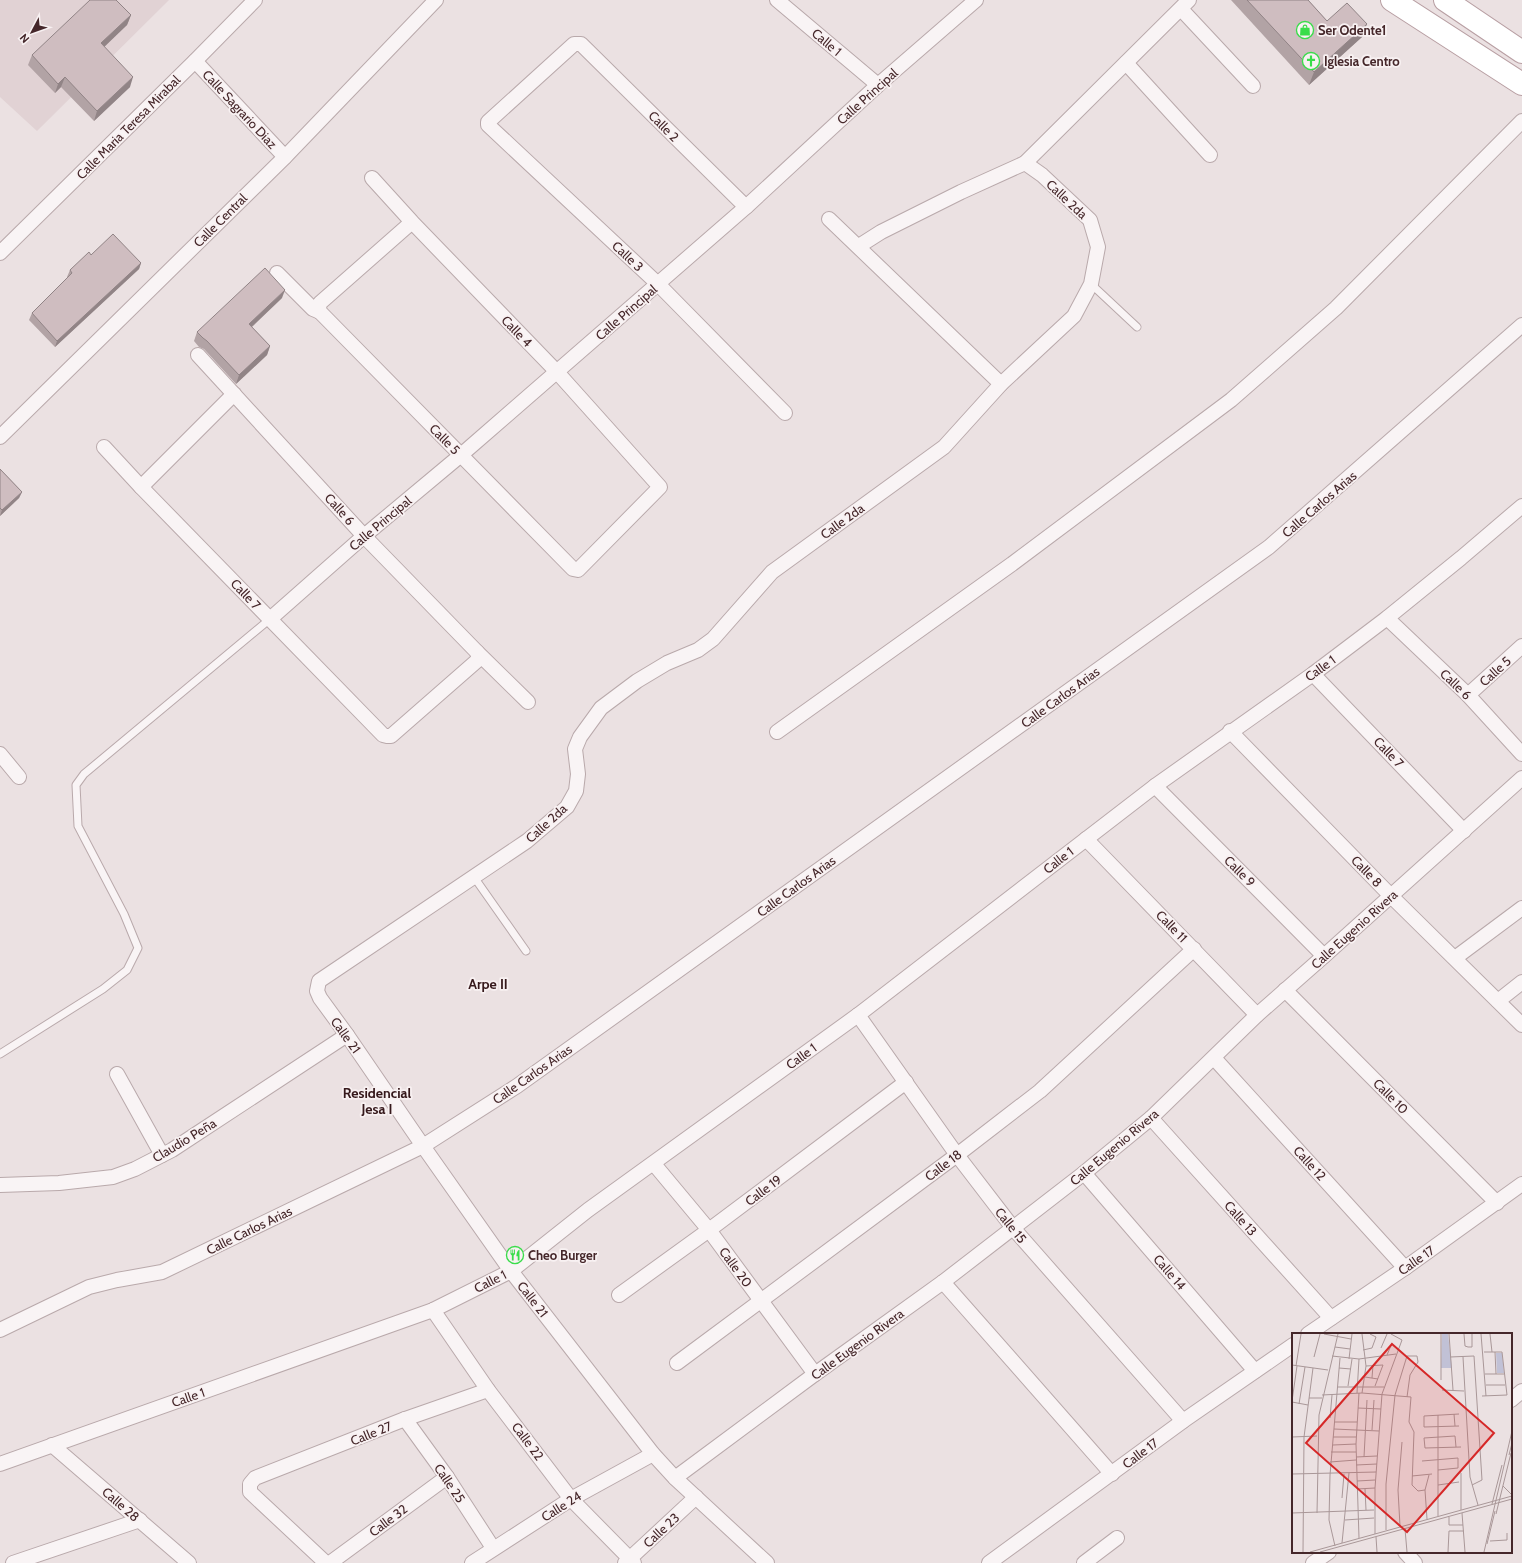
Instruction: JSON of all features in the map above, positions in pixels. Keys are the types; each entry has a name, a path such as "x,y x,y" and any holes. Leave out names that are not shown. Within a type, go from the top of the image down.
{"main road":[{"path":"1392,0 1522,84"},
{"path":"1445,0 1520,48"}],"street":[{"name":"Calle Maria Teresa Mirabal","path":"0,253 255,0"},
{"name":"Calle Central","path":"0,437 285,157 436,0"},
{"name":"Calle 1","path":"777,0 878,85"},
{"name":"Calle Principal","path":"270,618 364,536 461,455 746,207 878,85 976,0"},
{"path":"859,246 881,232 961,192 1025,163 1185,4 1253,86"},
{"name":"Calle 2","path":"489,119 574,44 581,44 746,207"},
{"name":"Calle Sagrario Diaz","path":"195,61 285,157"},
{"path":"1126,63 1210,155"},
{"name":"Calle 3","path":"489,119 488,125 658,284 785,413"},
{"path":"777,732 1006,569 1231,400 1336,308 1522,121"},
{"name":"Calle 2da","path":"317,991 319,981 527,841 567,806 576,791 578,774 575,749 580,737 600,708 637,681 667,663 698,650 713,639 772,572 944,446 1001,384 1074,316 1091,284 1098,247 1090,220 1042,175 1025,163"},
{"name":"Calle 4","path":"372,178 412,222 557,372 659,486 660,489 578,570"},
{"path":"829,219 859,246 1001,384"},
{"path":"320,308 412,222"},
{"name":"Calle 5","path":"277,274 313,309 320,308 573,569 578,570"},
{"name":"Calle Carlos Arias","path":"0,1330 89,1287 117,1280 162,1272 423,1146 517,1086 1269,548 1522,325"},
{"name":"Calle 6","path":"198,354 364,536 478,656 528,702"},
{"path":"142,487 234,394"},
{"name":"Calle 7","path":"104,447 383,735 391,736 478,656"},
{"name":"Calle 1","path":"0,1464 433,1310 511,1271 588,1210 654,1164 858,1015 1155,786 1230,731 1313,674 1387,618 1522,506"},
{"name":"Calle 6","path":"1387,618 1468,695 1522,754"},
{"name":"Calle 5","path":"1468,695 1522,646"},
{"name":"Calle 7","path":"1313,674 1464,831"},
{"name":"Calle 8","path":"1230,731 1391,896 1522,1025"},
{"path":"0,754 19,777"},
{"name":"Calle Eugenio Rivera","path":"675,1478 815,1374 943,1282 1084,1173 1151,1118 1257,1015 1522,778"},
{"name":"Calle 9","path":"1155,786 1324,956"},
{"name":"Calle 11","path":"1086,839 1257,1015"},
{"path":"1455,958 1522,908"},
{"name":"Calle 18","path":"677,1362 1040,1092 1194,949"},
{"path":"1498,1000 1522,982"},
{"name":"Calle 10","path":"1285,990 1497,1203"},
{"name":"Calle 21","path":"317,991 320,998 511,1271 653,1454 675,1478 767,1563"},
{"name":"Calle 15","path":"858,1015 957,1155 1013,1228 1183,1421"},
{"name":"Claudio Peña","path":"0,1186 59,1183 113,1177 135,1169 172,1150 347,1035"},
{"name":"Calle 12","path":"1214,1058 1405,1268"},
{"path":"118,1074 162,1155"},
{"name":"Calle 19","path":"619,1295 709,1230 906,1082"},
{"name":"Calle 13","path":"1151,1118 1331,1318"},
{"name":"Calle 20","path":"654,1164 709,1230 815,1374"},
{"name":"Calle 14","path":"1084,1173 1255,1371"},
{"name":"Calle 17","path":"1309,1333 1405,1268 1522,1184"},
{"path":"943,1282 1112,1474"},
{"name":"Calle 22","path":"433,1310 488,1390 571,1499 629,1562"},
{"name":"Calle 17","path":"989,1563 1183,1421 1292,1346"},
{"name":"Calle 27","path":"326,1563 250,1492 250,1484 255,1478 405,1419 488,1390"},
{"path":"1512,1399 1522,1391"},
{"name":"Calle 25","path":"405,1419 493,1548"},
{"name":"Calle 28","path":"52,1445 189,1563"},
{"name":"Calle 24","path":"472,1563 571,1499 653,1454"},
{"name":"Calle 32","path":"330,1563 446,1477"},
{"name":"Calle 23","path":"629,1562 696,1497"},
{"path":"13,1563 140,1520"},
{"path":"1084,1563 1117,1538"},
{"path":"1313,1563 1328,1553"},
{"path":"1406,1553 1415,1563"}],"lane":[{"path":"1091,284 1137,327"},
{"path":"0,1054 103,989 127,970 138,948 124,914 78,826 76,785 84,774 270,618"},
{"path":"474,877 526,951"}],"shaded area":[{"path":"0,0 169,0 37,131 0,97"}],"building":[{"path":"90,0 116,0 131,15 101,43 133,77 97,111 65,77 58,84 32,55"},
{"name":"Iglesia Centro","path":"1247,0 1308,0 1327,21 1347,3 1367,24 1314,72"},
{"path":"113,234 141,263 57,341 32,313 72,273 70,270 89,252 91,255"},
{"path":"265,268 285,290 249,324 270,346 239,375 197,332"},
{"path":"0,469 22,492 2,510 0,508"}],"place":[{"name":"Ser Odente1","path":"1305,30"},
{"name":"Iglesia Centro","path":"1311,61"},
{"name":"Cheo Burger","path":"515,1255"}],"district":[{"name":"Arpe II","path":"488,984"},
{"name":"Residencial Jesa I","path":"377,1102"}]}
